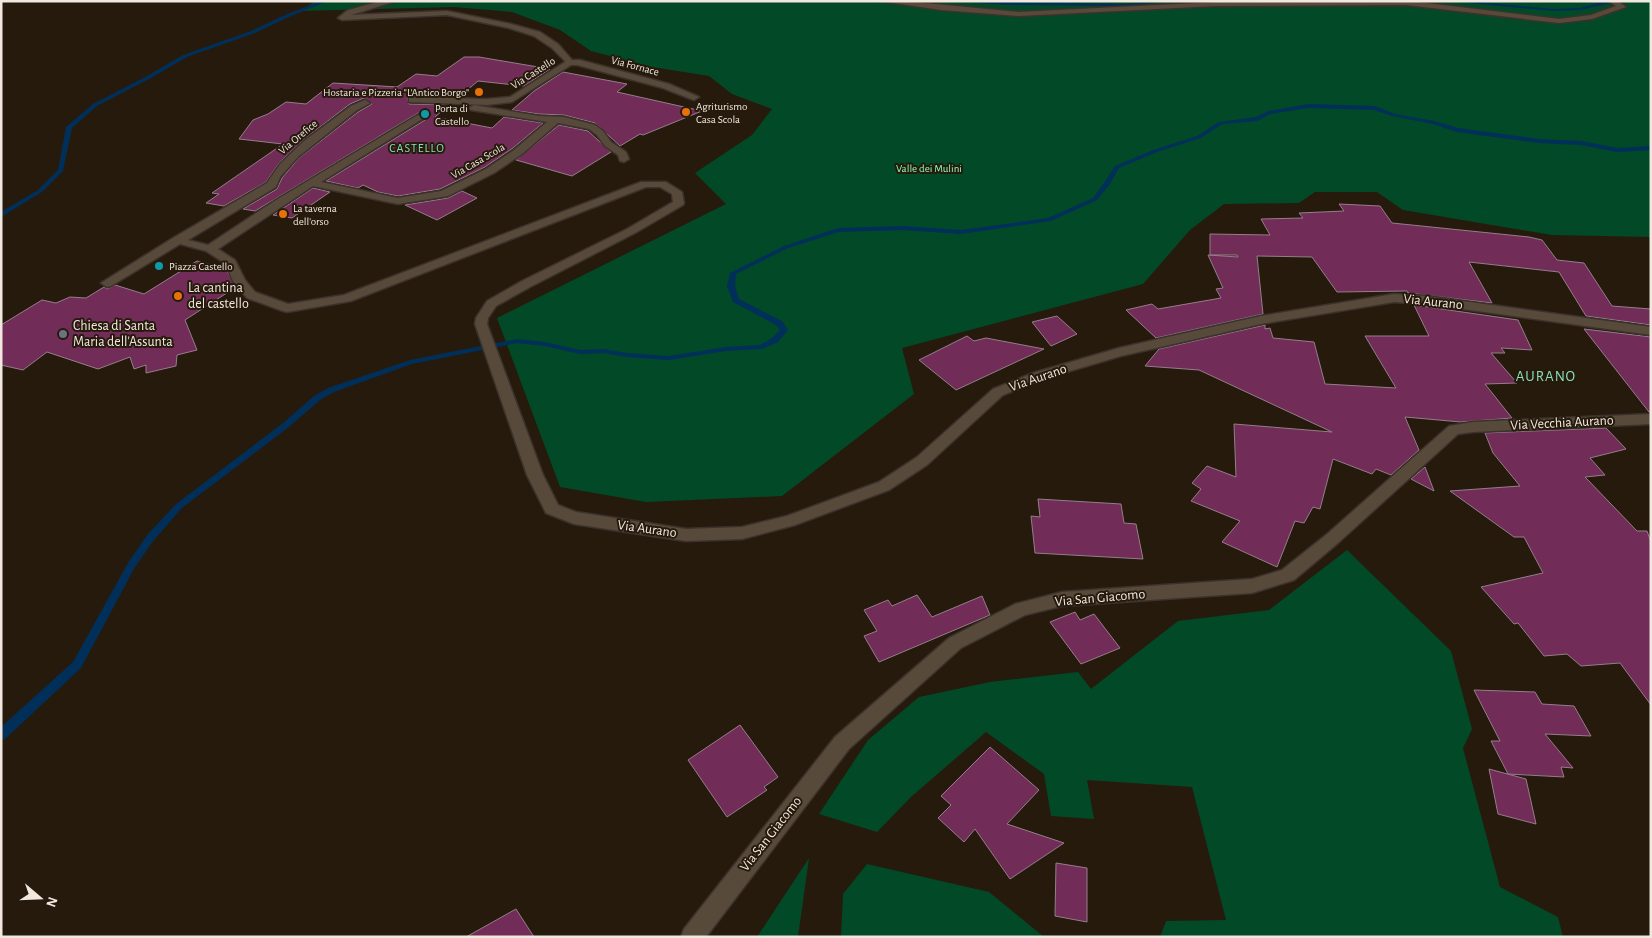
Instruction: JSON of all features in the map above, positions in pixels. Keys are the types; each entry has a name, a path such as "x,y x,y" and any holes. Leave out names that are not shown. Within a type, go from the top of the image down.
{"street":[{"name":"Via Castello","path":"392,1 344,15 342,18 447,13 511,26 537,34 555,46 568,59 569,63 512,99 476,102"},
{"path":"884,1 941,8 1019,14 1216,4 1406,3 1559,20 1592,17 1618,4"},
{"name":"Via Fornace","path":"569,63 577,62 666,86 694,97"},
{"path":"412,100 476,102"},
{"name":"Via Orefice","path":"107,283 272,185 273,180 281,169 295,154 364,102"},
{"path":"462,106 476,102"},
{"path":"429,111 434,107 462,106 539,119 556,119 592,128 600,133 608,144 617,149 624,159"},
{"path":"177,240 210,249 418,118"},
{"name":"Via Casa Scola","path":"312,183 398,201 444,194 462,186 518,152 556,119"},
{"name":"Via Aurano","path":"210,249 231,262 239,281 252,295 286,308 347,298 645,184 662,184 677,192 679,203 631,231 526,284 491,304 481,324 535,476 552,509 574,518 686,534 742,533 789,521 884,486 922,461 998,392 1038,376 1118,352 1261,320 1394,298 1426,300 1651,332"},
{"name":"Via Vecchia Aurano","path":"1472,425 1651,419"},
{"name":"Via San Giacomo","path":"692,937 842,743 955,643 1021,609 1062,599 1252,586 1288,575 1454,430 1472,425"}],"green space":[{"name":"Valle dei Mulini","path":"316,1 1651,1 1651,237 1552,235 1403,210 1377,192 1315,192 1299,203 1224,204 1190,230 1143,284 902,348 914,394 782,496 646,502 560,487 497,318 726,204 695,173 752,135 772,109 732,94 709,76 652,67 591,51 560,30 512,12 454,7 300,11"},
{"path":"1347,550 1451,651 1472,729 1463,748 1500,887 1558,917 1563,937 1160,937 1166,921 1226,920 1192,787 1087,780 1094,819 1051,816 1044,774 986,732 911,797 877,832 819,814 868,740 919,697 990,682 1078,672 1091,689 1178,621 1269,610"},
{"path":"809,858 798,937 757,937"},
{"path":"867,864 989,892 1044,937 841,937 843,894"}],"building":[{"path":"464,57 479,57 550,69 524,86 478,81 460,96 412,95 407,97 409,104 449,105 435,117 492,128 504,117 543,123 513,148 485,167 440,189 398,196 378,192 363,185 358,188 326,181 425,120 425,116 418,113 255,211 243,209 277,189 282,178 299,158 358,112 372,104 364,98 350,104 303,140 279,163 266,182 224,206 206,203 219,194 212,193 283,144 239,139 253,120 268,114 286,102 306,104 333,83 397,87 416,74 437,76"},
{"path":"563,72 627,84 617,92 702,111 643,135 640,134 620,146 595,123 564,115 512,110 534,91"},
{"path":"559,125 588,131 611,152 572,176 516,160"},
{"path":"313,188 330,192 292,218 273,215"},
{"path":"462,191 477,198 437,220 405,205 448,198"},
{"path":"1339,204 1380,206 1392,223 1529,237 1542,240 1557,260 1584,263 1612,306 1651,309 1651,325 1586,316 1559,272 1469,262 1492,303 1408,293 1407,291 1337,292 1312,257 1257,256 1263,314 1156,338 1126,310 1152,304 1158,309 1221,298 1216,289 1223,288 1208,255 1238,257 1237,255 1210,255 1210,234 1270,235 1261,219 1303,218 1299,213 1344,211"},
{"path":"197,261 226,269 236,287 185,320 197,350 177,355 176,366 146,373 146,365 134,369 130,357 98,369 47,352 23,370 1,365 1,325 42,300 56,303 70,297 86,298 104,287 107,289 115,285 144,294"},
{"path":"1414,305 1518,320 1532,350 1501,348 1505,353 1491,353 1517,383 1485,384 1512,418 1461,422 1405,417 1419,450 1391,475 1376,469 1372,474 1333,459 1320,509 1313,507 1304,523 1295,521 1277,567 1222,542 1240,521 1191,501 1201,489 1192,483 1207,466 1236,477 1234,424 1332,432 1199,370 1145,366 1159,349 1265,325 1265,329 1270,328 1273,338 1314,342 1325,384 1396,388 1365,336 1429,336"},
{"path":"1057,316 1077,334 1051,346 1032,322"},
{"path":"1584,329 1651,337 1651,412 1649,412"},
{"path":"967,336 974,341 986,338 1044,349 956,390 919,360"},
{"path":"1606,428 1626,449 1590,458 1605,475 1585,477 1637,531 1647,531 1651,542 1651,705 1620,663 1581,666 1567,654 1544,656 1518,623 1514,624 1481,587 1543,573 1524,537 1514,537 1450,491 1520,486 1493,453 1485,433"},
{"path":"1425,467 1434,491 1411,479"},
{"path":"1038,499 1121,504 1124,523 1136,524 1143,559 1035,553 1031,516 1040,517"},
{"path":"917,595 932,617 982,596 990,615 879,662 864,636 877,631 864,610 888,600 892,606"},
{"path":"1075,612 1080,620 1094,614 1120,648 1081,664 1050,622"},
{"path":"1474,690 1535,692 1542,704 1574,706 1591,736 1545,734 1573,768 1561,767 1564,777 1508,774 1491,741 1500,741"},
{"path":"740,725 778,777 764,787 767,790 727,817 688,760"},
{"path":"990,747 1039,790 1007,824 1064,843 1010,879 975,829 964,842 938,818 951,805 941,796"},
{"path":"1489,769 1526,779 1536,824 1498,814"},
{"path":"1056,863 1087,868 1087,922 1055,916"},
{"path":"516,909 534,937 466,937"}],"waterway":[{"path":"1,215 40,191 61,170 69,127 95,105 185,56 253,32 289,15 326,1"},
{"path":"950,1 1010,4 1127,5 1165,1"},
{"path":"1452,1 1553,10 1580,9 1618,1"},
{"path":"1,735 77,665 132,564 151,537 179,506 286,425 317,398 331,390 410,362 517,341 545,344 580,352 604,351 626,355 669,358 726,349 762,347 775,340 784,330 779,323 736,300 731,286 733,273 786,247 838,230 903,228 961,232 1049,220 1095,199 1117,167 1155,151 1199,137 1221,123 1257,119 1268,113 1309,106 1375,108 1394,115 1457,130 1538,141 1581,143 1617,150 1651,148"}],"tunnel":[{"path":"419,118 429,111"}],"place":[{"name":"Hostaria e Pizzeria \"L'Antico Borgo\"","path":"479,92"},
{"name":"Agriturismo Casa Scola","path":"686,112"},
{"name":"Porta di Castello","path":"425,114"},
{"name":"La taverna dell'orso","path":"283,214"},
{"name":"Piazza Castello","path":"159,266"},
{"name":"La cantina del castello","path":"178,296"},
{"name":"Chiesa di Santa Maria dell'Assunta","path":"63,334"}],"district":[{"name":"CASTELLO","path":"417,148"},
{"name":"AURANO","path":"1546,376"}]}
